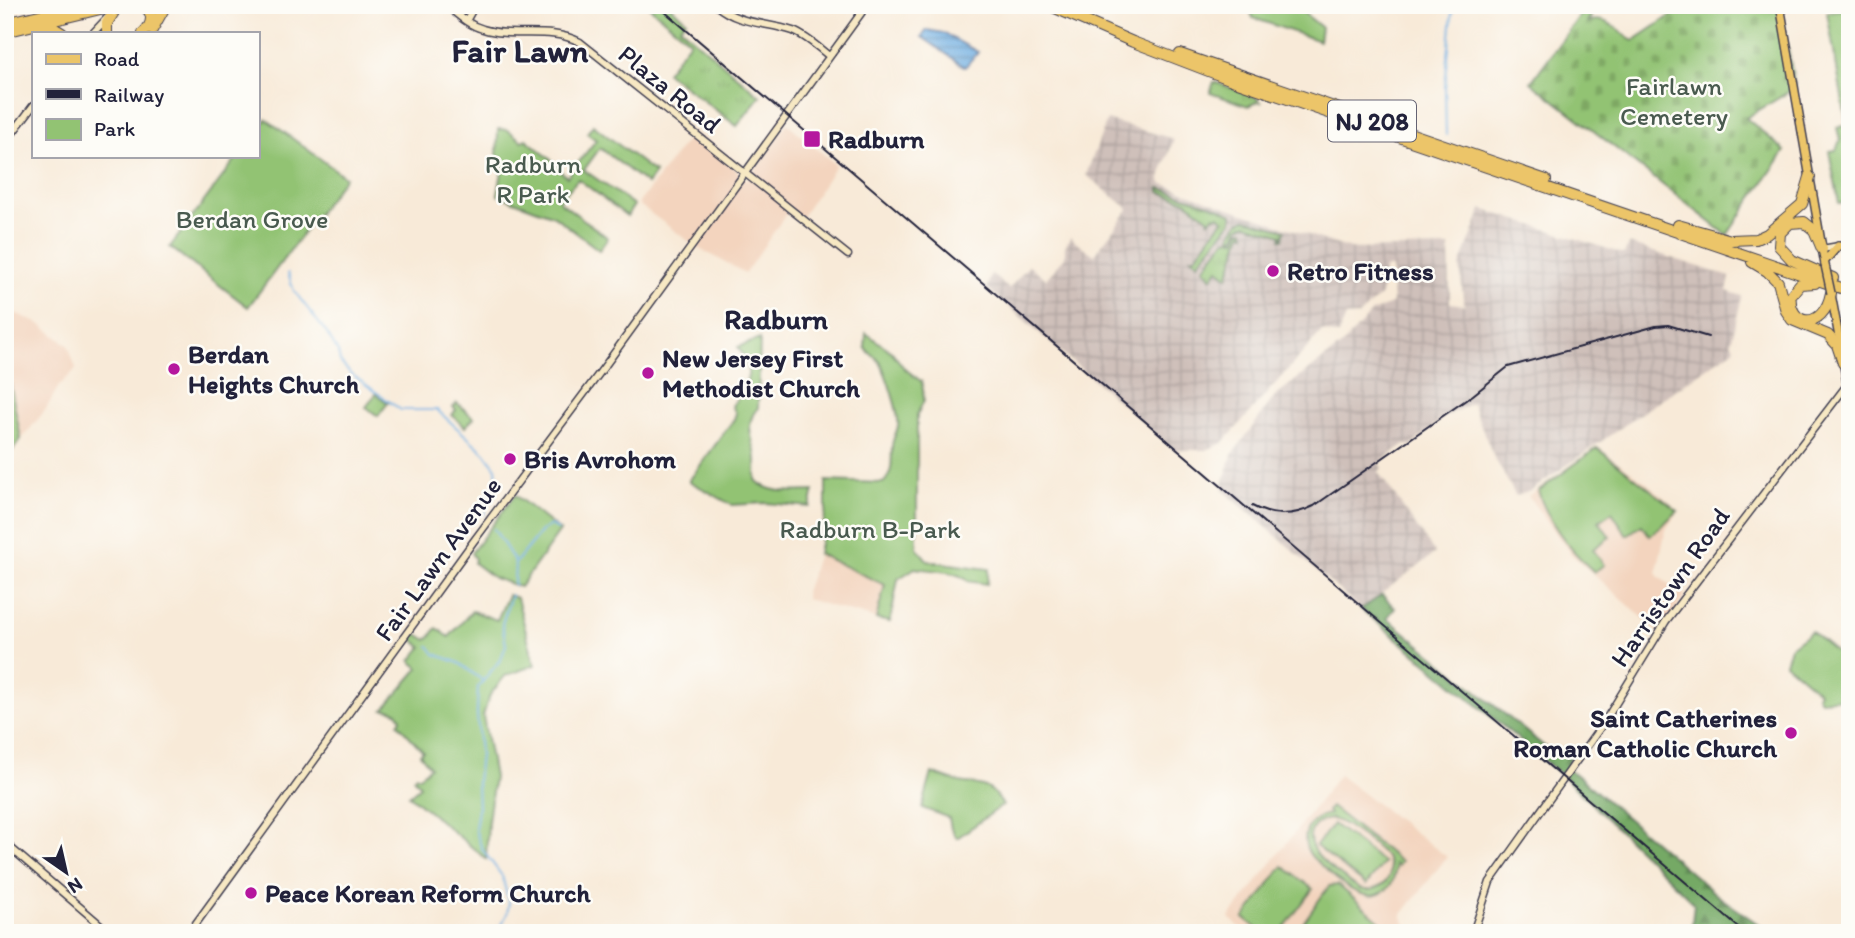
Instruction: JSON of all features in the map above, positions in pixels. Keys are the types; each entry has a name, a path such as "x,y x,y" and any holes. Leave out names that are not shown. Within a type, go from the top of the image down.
{"highway":[{"path":"6,27 63,5"},
{"path":"6,27 82,5"},
{"path":"6,27 130,5"},
{"path":"141,5 149,10 152,19 144,32"},
{"path":"150,32 166,5"},
{"path":"1047,5 1063,9"},
{"path":"95,10 117,8"},
{"path":"107,32 107,23 117,8"},
{"name":"NJ 208","path":"1063,9 1196,60 1837,280 1849,288"},
{"name":"NJ 208","path":"1063,9 1133,42 1233,80 1849,288"},
{"path":"6,27 48,27 60,32"},
{"path":"1678,225 1731,240 1756,239 1802,204 1810,177"},
{"path":"1822,244 1814,230 1804,222 1790,223 1780,233 1779,246 1787,257 1837,280"},
{"path":"1707,242 1747,259 1771,275 1780,286 1788,315 1797,323 1819,330 1831,338 1843,363"},
{"path":"1831,293 1826,310 1817,318 1800,318 1791,308 1791,295 1800,284 1815,283 1849,288"}],"main road":[{"path":"1780,5 1850,401"},
{"path":"1822,244 1838,246"},
{"path":"1825,263 1838,246"},
{"path":"1838,334 1850,350"}],"street":[{"name":"Plaza Road","path":"446,5 466,21 489,31 552,33 580,42 848,255"},
{"path":"466,21 475,5"},
{"path":"716,5 736,18 792,30 829,56"},
{"name":"Fair Lawn Avenue","path":"189,933 867,5"},
{"path":"94,32 117,8"},
{"path":"5,143 32,107"},
{"path":"1838,246 1850,244"},
{"name":"Harristown Road","path":"1473,933 1490,881 1605,721 1666,621 1848,383"},
{"path":"5,843 110,933"}],"shaded area":[{"path":"1107,120 1174,139 1161,174 1161,183 1350,249 1449,247 1450,303 1464,305 1460,266 1482,209 1624,254 1629,244 1730,277 1727,291 1742,296 1731,342 1735,348 1530,491 1516,496 1493,455 1472,403 1442,418 1411,446 1405,444 1379,463 1382,468 1378,472 1435,553 1361,609 1222,489 1232,455 1275,396 1342,345 1372,312 1393,303 1392,267 1384,269 1381,295 1358,316 1346,317 1338,335 1322,331 1223,443 1206,450 1175,450 987,288 991,274 1009,289 1029,265 1046,279 1065,257 1065,247 1070,237 1094,255 1129,209 1086,175"},
{"path":"787,123 836,165 801,218 789,210 745,273 698,248 638,204 692,133 720,154 747,181"},
{"path":"5,306 40,324 68,345 76,369 59,386 46,409 5,460"},
{"path":"1597,447 1648,484 1679,511 1666,529 1657,570 1658,576 1685,596 1659,632 1571,554 1528,496"},
{"path":"818,554 885,585 876,619 806,599 805,592"},
{"path":"1339,775 1447,857 1402,914 1405,923 1416,933 1247,933 1229,918"}],"green space":[{"path":"647,5 669,5 686,20 680,27 760,96 737,126 666,72 690,41"},
{"path":"1248,5 1294,5 1321,27 1319,41 1253,18"},
{"name":"Fairlawn Cemetery","path":"1687,5 1780,5 1795,88 1746,118 1785,151 1727,235 1531,82 1583,11 1592,8 1588,22 1606,22 1633,41"},
{"path":"1845,9 1850,20 1850,202 1839,203 1829,151 1836,150 1840,140 1837,128 1847,125 1827,12"},
{"path":"1214,82 1254,96 1262,103 1259,101 1248,106 1210,93"},
{"name":"Berdan Grove","path":"266,119 345,177 248,307 170,247 237,158 259,158 259,128"},
{"name":"Radburn R Park","path":"593,125 655,173 647,184 600,148 584,170 634,205 627,216 578,179 559,201 608,238 599,250 554,216 498,195 504,159 497,157 498,129 508,130 522,141 526,139 560,167 559,170 567,177 596,140 587,133"},
{"path":"1160,188 1232,214 1232,221 1198,263 1191,257 1195,257 1223,220 1219,215 1208,222 1209,219 1186,201 1160,192"},
{"path":"1246,219 1285,230 1283,239 1282,235 1247,224 1239,227 1235,237 1231,237 1239,222"},
{"path":"1240,230 1244,230 1245,234 1242,233 1228,277 1218,269 1212,278 1204,268 1226,239 1237,239"},
{"name":"Radburn B-Park","path":"866,333 892,352 904,368 922,382 924,400 917,415 917,548 928,561 989,569 987,584 968,581 950,573 915,568 898,579 890,622 876,619 885,585 818,554 826,510 826,481 883,483 887,479 892,462 892,444 898,426 897,412 880,362 865,347"},
{"path":"760,339 758,408 751,418 750,429 756,454 756,480 775,490 814,491 810,507 766,503 732,505 689,481 734,419 736,413 732,406 748,378 747,364 738,347"},
{"path":"5,357 21,439 5,460"},
{"path":"376,394 388,403 378,416 366,407"},
{"path":"457,403 474,418 465,427 452,415 456,410 453,407"},
{"path":"1597,448 1678,511 1650,536 1642,525 1627,535 1612,512 1599,521 1610,537 1593,549 1604,565 1594,572 1560,535 1547,514 1538,491"},
{"path":"515,495 560,531 520,587 494,578 474,563 475,559 471,553"},
{"path":"508,595 517,598 535,665 505,676 490,695 483,716 494,777 486,859 409,795 420,786 413,778 416,775 419,777 430,767 420,754 423,751 398,724 401,720 399,715 384,709 419,668 411,661 422,647 411,638 408,640 414,632 427,640 437,628 449,637 472,611 497,620"},
{"path":"1382,595 1395,608 1387,618 1545,747 1560,754 1564,748 1571,754 1569,771 1718,896 1771,933 1691,933 1694,903 1564,777 1361,609"},
{"path":"1811,631 1840,655 1847,651 1850,653 1850,691 1844,698 1820,700 1817,695 1819,692 1785,663 1790,647"},
{"path":"932,773 985,787 994,793 1003,805 957,838 951,829 949,818 922,808"},
{"path":"1331,807 1401,862 1398,866 1395,864 1394,878 1386,890 1377,895 1357,892 1337,880 1313,858 1306,844 1307,830 1315,820 1330,814 1327,811","holes":["1331,819 1362,836 1385,856 1390,868 1383,884 1373,889 1360,889 1326,864 1312,847 1310,838 1316,825"]},
{"path":"1333,824 1384,863 1366,885 1316,846"},
{"path":"1283,866 1313,889 1280,933 1263,933 1244,918"},
{"path":"1338,885 1381,922 1372,933 1296,933 1329,886"}],"water":[{"path":"927,30 943,33 978,52 965,67 922,37"}],"waterway":[{"path":"1446,135 1445,88 1453,5"},
{"path":"288,273 294,291 326,332 338,352 340,362 350,373 401,410 437,410 485,453 496,468 497,478 495,493 484,509 485,514"},
{"path":"516,562 541,531 551,525 558,530"},
{"path":"494,529 515,562 514,585"},
{"path":"497,933 507,914 509,903 502,876 482,849 475,829 480,755 478,687 501,659 506,645 502,624 511,595"},
{"path":"429,646 435,654 459,663 482,680"}],"railway":[{"path":"657,5 1745,933"},
{"path":"1252,506 1283,514 1314,506 1473,395 1508,367 1656,326 1668,325 1708,337"}],"place":[{"name":"Radburn","path":"812,139"},
{"name":"Retro Fitness","path":"1273,271"},
{"name":"Berdan Heights Church","path":"174,369"},
{"name":"New Jersey First Methodist Church","path":"648,373"},
{"name":"Bris Avrohom","path":"510,459"},
{"name":"Saint Catherines Roman Catholic Church","path":"1791,733"},
{"name":"Peace Korean Reform Church","path":"251,893"}],"district":[{"name":"Fair Lawn","path":"520,50"},
{"name":"Radburn","path":"776,319"}]}
